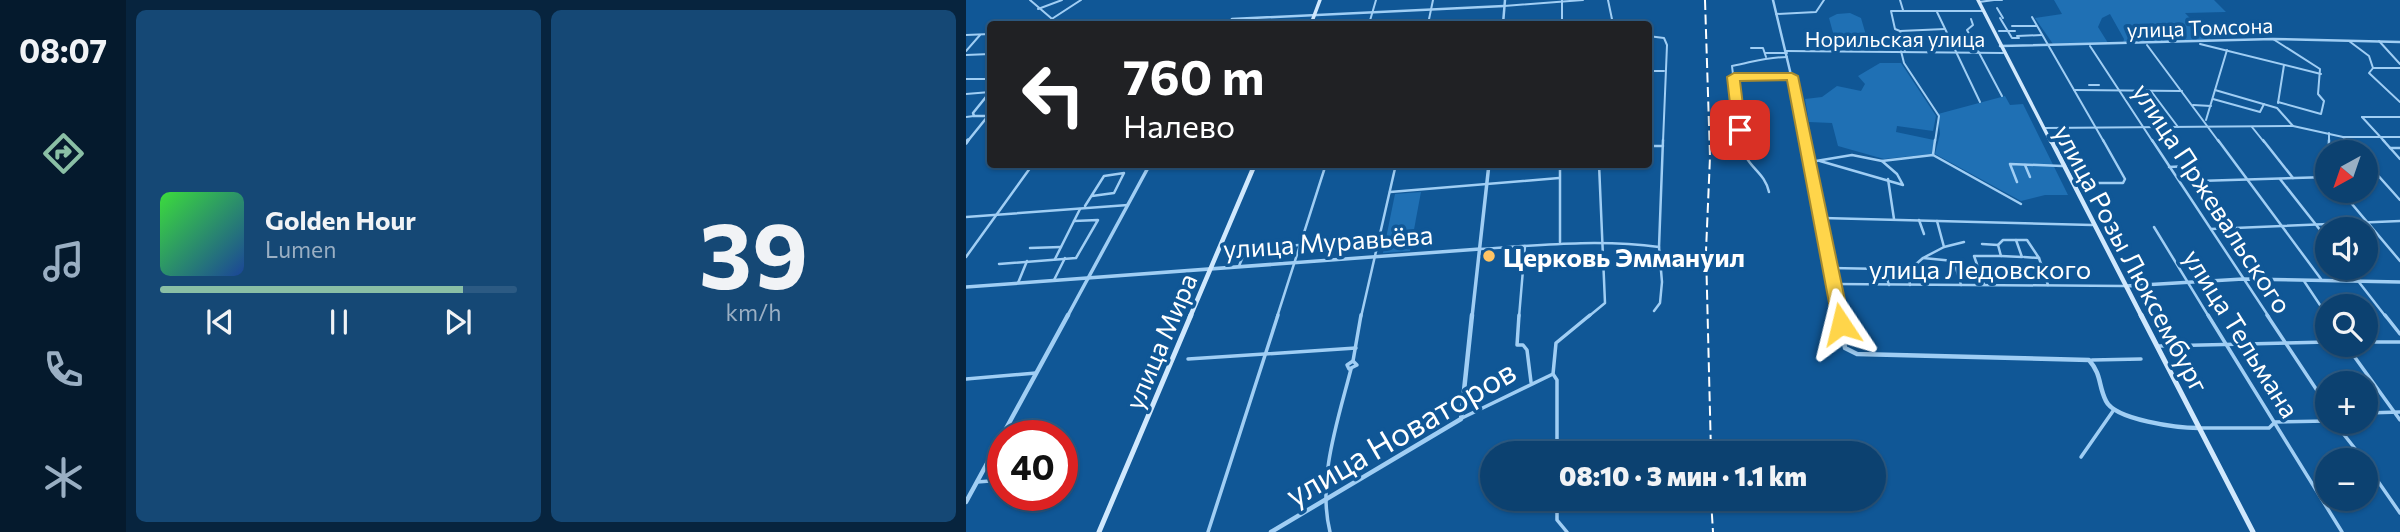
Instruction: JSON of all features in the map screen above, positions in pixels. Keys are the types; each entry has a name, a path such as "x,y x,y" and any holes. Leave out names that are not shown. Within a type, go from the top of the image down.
{"main road":[{"path":"1312,21 1320,0"},
{"name":"улица Розы Люксембург","path":"1978,1 2253,532"},
{"name":"улица Мира","path":"1099,532 1253,168"}],"street":[{"path":"1030,0 1051,18"},
{"path":"1038,9 1062,0"},
{"path":"1048,21 1081,0"},
{"path":"1369,21 1376,0"},
{"path":"1428,21 1433,0"},
{"path":"1503,21 1505,0"},
{"path":"1231,21 1583,0"},
{"path":"1608,0 1612,21"},
{"path":"1773,0 1822,218 1845,348 1851,352 2089,360 2141,359"},
{"path":"1776,14 1815,12 1824,0"},
{"path":"1900,0 1904,11"},
{"path":"1978,1 2003,0"},
{"path":"1562,1 1562,21"},
{"path":"1997,8 2012,38 2043,35"},
{"path":"1945,29 1900,31 1895,29 1889,13 1983,11"},
{"path":"1937,12 1980,102"},
{"path":"2032,17 2125,179 2123,183 2071,183"},
{"path":"1971,19 1973,25 1966,28 2002,96"},
{"path":"2012,26 2037,26"},
{"path":"1900,31 1904,63 1939,116 1933,155"},
{"path":"1999,31 2015,31"},
{"path":"966,51 980,34"},
{"path":"966,35 987,34"},
{"path":"1652,37 1666,41 1659,247 1661,292 1660,303 1654,311"},
{"path":"2346,39 2369,56 2373,68"},
{"name":"улица Томсона","path":"2000,46 2346,39 2400,42"},
{"path":"2273,40 2315,66 2321,74 2318,94 2324,101 2322,113 2278,102"},
{"path":"2379,41 2400,66"},
{"path":"2200,44 2321,74"},
{"path":"2147,45 2315,271"},
{"name":"улица Пржевальского","path":"2090,46 2315,387"},
{"path":"1751,48 1763,48 1766,55 1732,66 1743,157 1767,183 1769,192"},
{"path":"2208,125 2227,50"},
{"name":"Норильская улица","path":"1766,55 1903,51 2003,52"},
{"path":"966,55 987,54"},
{"path":"2277,108 2284,65"},
{"path":"2400,66 2373,68 2369,73 2400,102"},
{"path":"1652,71 1664,71"},
{"path":"1734,77 1792,76"},
{"path":"966,79 987,79"},
{"path":"2089,85 2099,85 2103,90"},
{"path":"2074,90 2182,91"},
{"path":"2216,90 2277,108 2293,126"},
{"path":"2151,91 2178,127"},
{"path":"966,94 987,92"},
{"path":"974,116 973,113 987,96"},
{"path":"2213,99 2260,112 2264,104"},
{"path":"2193,106 2211,106"},
{"path":"966,117 987,116"},
{"path":"2400,117 2362,117 2400,159"},
{"path":"966,143 987,118"},
{"path":"2042,128 2293,126 2343,137 2400,137"},
{"path":"2252,127 2293,178"},
{"path":"2329,133 2330,140"},
{"path":"2343,137 2346,140"},
{"path":"1652,146 1663,146"},
{"path":"2390,148 2400,148"},
{"path":"1810,162 1852,155 1882,161 1933,155 2021,204"},
{"path":"1820,161 1903,185 1900,178 1882,161"},
{"path":"2017,182 2010,164 2062,166"},
{"path":"2025,165 2030,177"},
{"path":"2169,167 2189,166 2198,181 2315,177"},
{"path":"966,257 1030,168"},
{"path":"966,502 1148,168"},
{"path":"1208,532 1325,168"},
{"path":"1330,532 1326,516 1330,467 1351,369 1347,365 1353,361 1363,299 1376,256 1395,168"},
{"path":"1461,419 1489,168"},
{"path":"1560,168 1560,243"},
{"path":"1557,441 1557,380 1553,374 1556,342 1605,303 1599,168"},
{"path":"1055,259 1074,221 1105,175 1124,173 1113,194 1092,196"},
{"path":"2378,175 2400,200"},
{"path":"1390,192 1559,178"},
{"path":"1888,179 1894,219"},
{"path":"2279,179 2315,223"},
{"path":"2352,203 2363,217"},
{"path":"966,217 1128,205"},
{"path":"1822,218 2092,225"},
{"path":"999,264 1076,257 1098,220 1074,221"},
{"path":"1919,220 1924,234"},
{"path":"1937,221 1944,247"},
{"path":"2378,222 2400,221"},
{"path":"2210,229 2315,224"},
{"name":"улица Тельмана","path":"2154,227 2342,532"},
{"path":"2378,235 2400,261"},
{"name":"улица Муравьёва","path":"966,286 1560,243 1602,244 1621,240 1659,247"},
{"path":"1982,244 1998,245 2003,240 2027,240 2039,258 2049,285"},
{"path":"2016,240 2022,257"},
{"path":"1910,285 1908,271 1923,258 1954,242 1964,242"},
{"path":"1239,267 1245,249 1299,245"},
{"path":"1998,245 2001,256"},
{"path":"1525,246 1517,345 1523,345 1527,350 1531,382"},
{"path":"1030,248 1061,247"},
{"path":"1984,285 1974,256 2039,258"},
{"path":"1054,280 1065,258"},
{"path":"1923,258 1954,261 1961,285"},
{"path":"1018,283 1027,261"},
{"path":"1831,268 1884,269 1889,285"},
{"path":"2126,286 2243,279 2315,279"},
{"path":"2302,279 2315,298"},
{"path":"2340,280 2400,282"},
{"path":"2358,281 2400,334"},
{"name":"улица Ледовского","path":"1834,284 2126,286"},
{"path":"2156,346 2315,342"},
{"path":"2378,342 2400,342"},
{"path":"1188,359 1356,348"},
{"path":"2355,357 2400,420"},
{"path":"2089,360 2099,372 2106,401 2112,411 2148,419 2168,428 2269,428 2275,422 2315,421"},
{"path":"966,379 1037,373"},
{"name":"улица Новаторов","path":"1271,532 1461,419 1531,382 1553,374"},
{"path":"2081,457 2112,411"},
{"path":"2378,412 2400,412"},
{"path":"2343,434 2354,448"},
{"path":"977,482 987,481"},
{"path":"2378,481 2400,513"},
{"path":"1557,511 1557,520 1565,531"}],"shaded area":[{"path":"2054,0 2214,0 2226,12 2185,13 2212,41 2123,43 2124,39 2110,14 2102,18 2098,27 2108,43 2053,44 2035,18 2062,14"},
{"path":"1850,13 1861,18 1868,42 1844,45 1835,40 1829,18"},
{"path":"1880,63 1901,63 1936,116 1933,131 1897,126 1896,132 1934,140 1932,154 1884,159 1838,146 1832,123 1809,122 1805,99 1822,97 1837,86 1861,91 1865,84 1858,76"},
{"path":"2005,96 2010,105 2023,104 2068,195 2045,195 2021,201 1935,154 1940,134 1938,114"},
{"path":"1421,192 1410,251 1383,253 1395,194"}],"railway":[{"path":"1705,0 1710,157 1706,251 1711,441"},
{"path":"1712,511 1713,532"}],"place":[{"name":"Церковь Эммануил","path":"1489,256"}],"route":[{"path":"1740,130 1734,77 1792,76 1841,324"}]}
